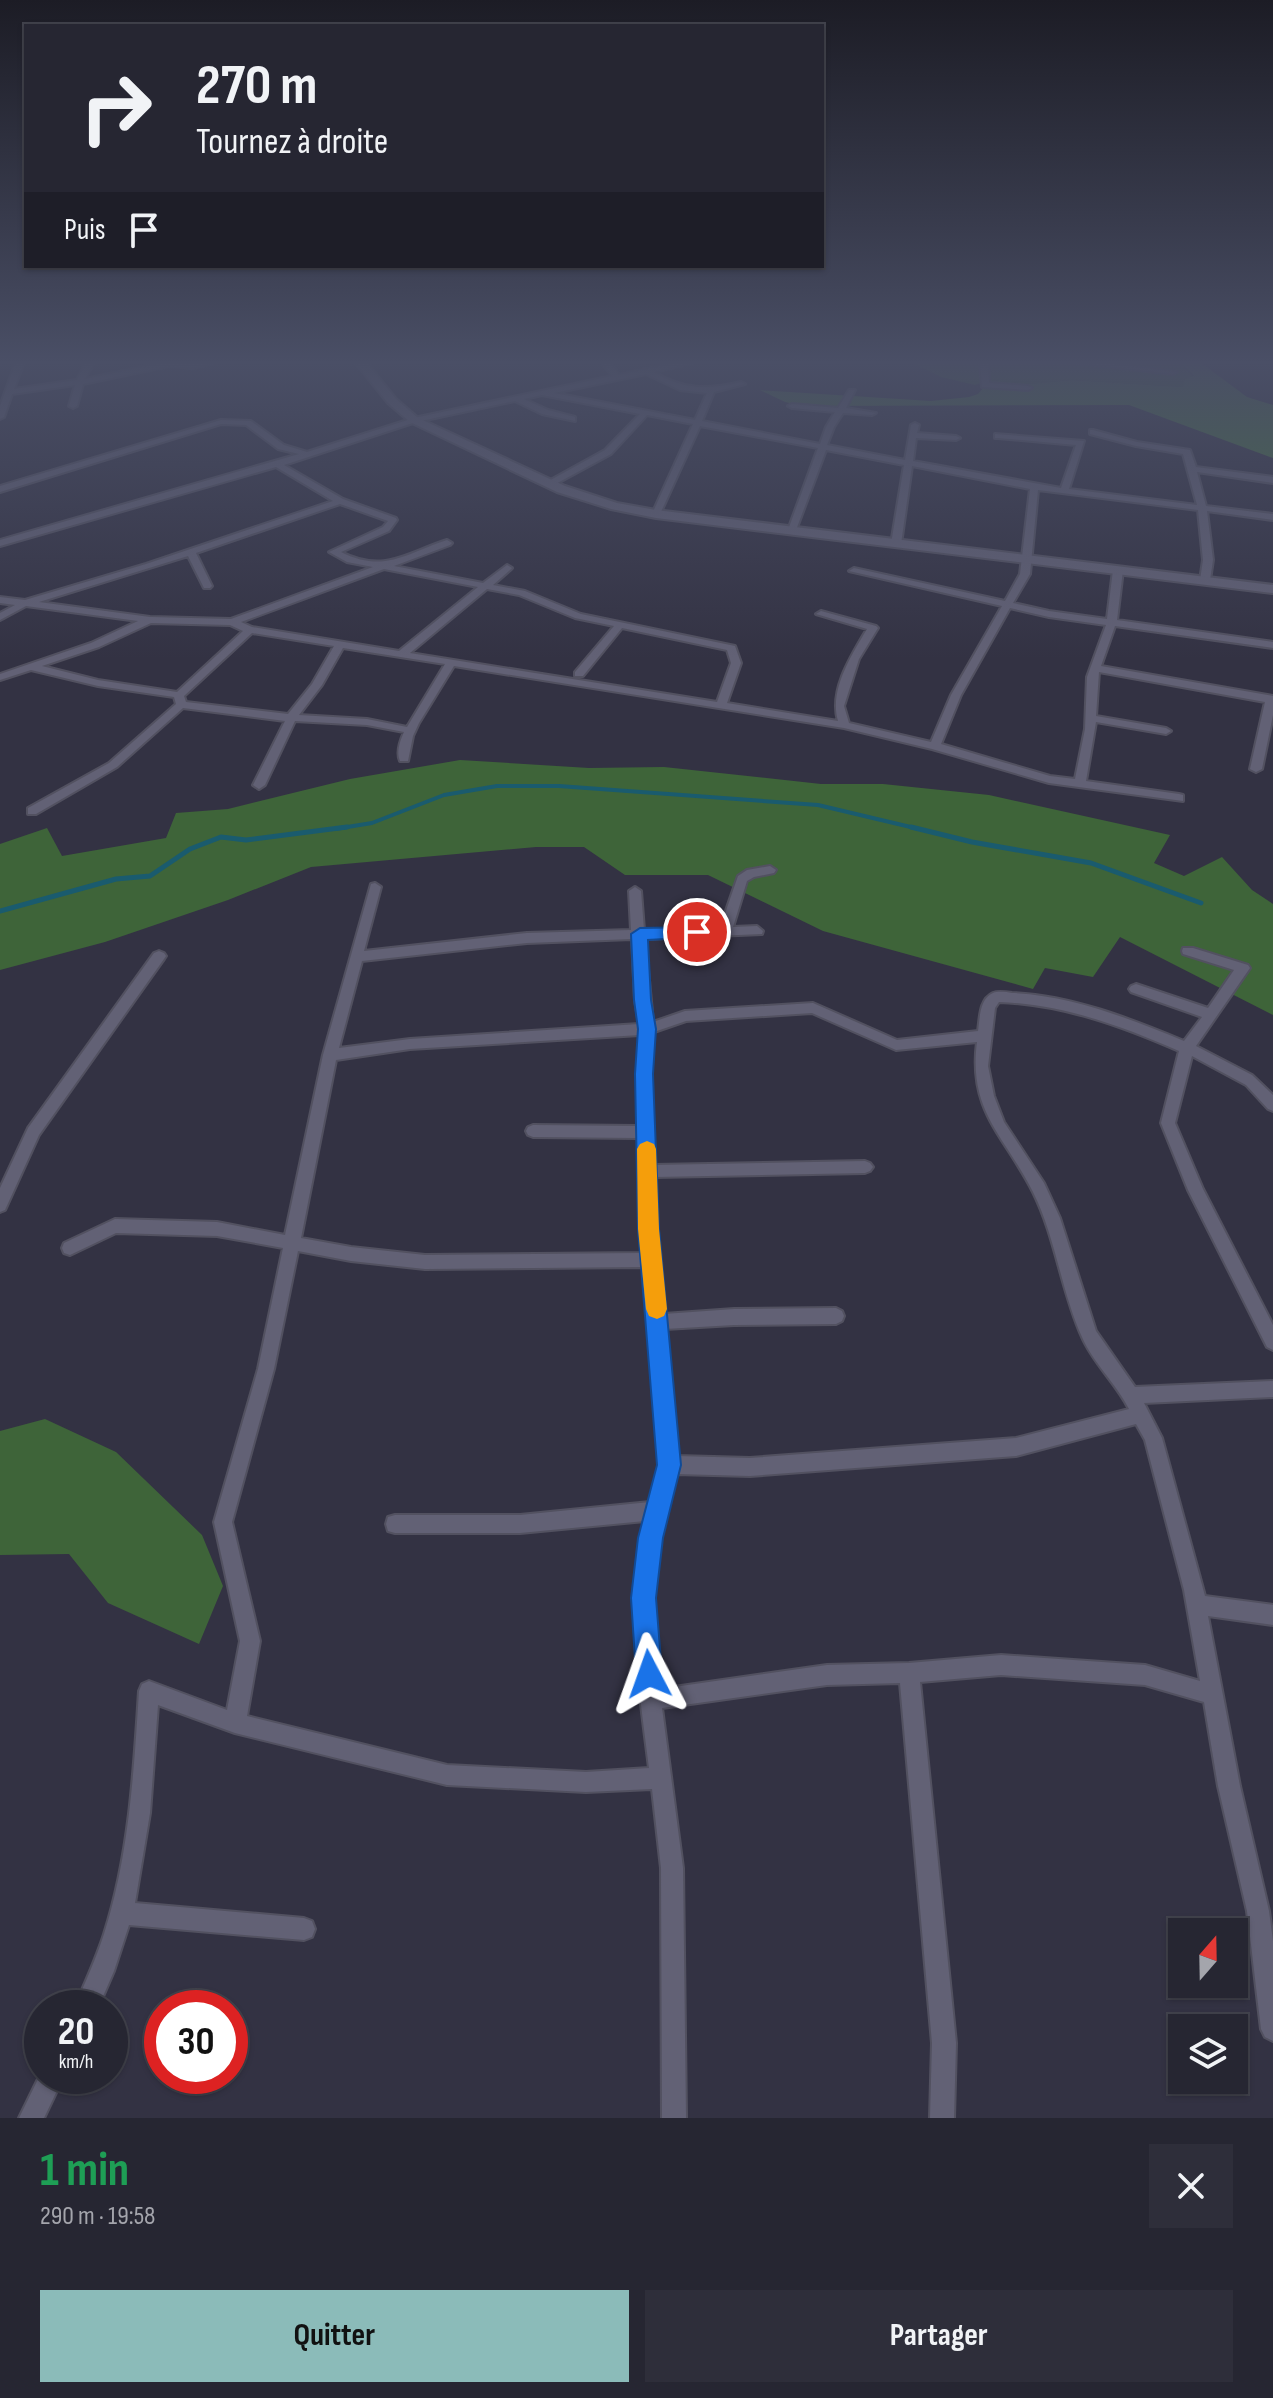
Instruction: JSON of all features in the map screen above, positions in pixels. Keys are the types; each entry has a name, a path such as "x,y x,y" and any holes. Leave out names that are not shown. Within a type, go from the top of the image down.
{"street":[{"path":"0,489 93,461"},
{"path":"0,543 285,461"},
{"path":"501,461 594,500 656,514 1273,589"},
{"path":"550,484 592,461"},
{"path":"656,514 681,461"},
{"path":"792,530 818,461"},
{"path":"891,461 1064,492 1273,517"},
{"path":"896,544 905,509 910,461"},
{"path":"1064,492 1075,461"},
{"path":"1189,461 1202,510 1208,560 1205,580"},
{"path":"277,464 340,501 393,520 386,529 334,552 350,560 522,593 578,616 731,648 736,663 721,706"},
{"path":"1191,469 1273,480"},
{"path":"935,746 956,695 1025,574 1034,487"},
{"path":"0,617 23,604 340,501"},
{"path":"0,600 150,620 232,622 447,543"},
{"path":"190,551 207,586"},
{"path":"403,653 507,568"},
{"path":"1080,784 1091,718 1095,668 1112,622 1118,570"},
{"path":"854,571 1049,614 1273,645"},
{"path":"821,614 873,628 854,659 839,706 844,725"},
{"path":"0,677 114,638 150,620"},
{"path":"232,622 250,630 844,725 935,746 1049,779 1179,798"},
{"path":"579,674 620,625"},
{"path":"32,811 113,765 250,630"},
{"path":"259,785 292,717 317,685 341,643"},
{"path":"404,759 403,750 411,731 452,661"},
{"path":"32,667 180,700 292,717 331,718 393,726 411,731"},
{"path":"1095,668 1272,700 1256,769"},
{"path":"1091,718 1166,731"},
{"path":"725,932 742,879 751,873 770,870"},
{"path":"235,1723 250,1641 223,1522 266,1369 330,1055 375,887"},
{"path":"635,891 642,1000 647,1029 644,1074 652,1260 669,1465 650,1538 643,1598 651,1700 672,1868 674,2118"},
{"path":"356,957 527,938 757,931"},
{"path":"1188,951 1243,968 1187,1048 1168,1123 1196,1190 1273,1342"},
{"path":"0,1205 33,1132 159,956"},
{"path":"1136,989 1212,1015"},
{"path":"1273,1105 1249,1080 1187,1048 1107,1018 1014,996 996,997 988,1007 981,1066 987,1096 998,1124 1044,1198 1061,1242 1089,1335 1131,1395 1153,1438 1197,1605 1229,1786 1265,1912 1273,2029"},
{"path":"330,1055 410,1044 647,1029 685,1016 813,1008 896,1045 985,1036"},
{"path":"533,1131 646,1132"},
{"path":"647,1171 865,1167"},
{"path":"70,1248 115,1226 217,1229 351,1254 425,1262 652,1260"},
{"path":"658,1322 734,1317 836,1316"},
{"path":"1131,1395 1273,1389"},
{"path":"669,1465 750,1467 1016,1447 1141,1414"},
{"path":"395,1524 520,1524 657,1511"},
{"path":"1197,1605 1273,1615"},
{"path":"651,1700 827,1675 909,1673 1001,1665 1145,1675 1213,1695"},
{"path":"909,1673 944,2043 942,2118"},
{"path":"95,1990 105,1971 122,1913 133,1856 146,1751 149,1691 235,1723 447,1775 586,1782 661,1778"},
{"path":"122,1913 304,1929"},
{"path":"31,2118 43,2094"}],"green space":[{"path":"460,760 589,768 664,767 821,784 883,784 989,795 1170,835 1154,863 1184,876 1222,857 1252,890 1273,904 1273,1015 1120,937 1093,977 1045,968 1033,989 823,931 708,875 625,875 584,847 536,847 311,867 228,900 105,942 0,970 0,844 47,828 62,856 166,838 176,813 228,809 350,779"},
{"path":"45,1419 116,1452 202,1535 223,1586 199,1644 108,1603 69,1554 0,1555 0,1431"}],"waterway":[{"path":"335,829 372,823 444,795 497,786 559,786 818,805 919,829"},
{"path":"0,911 116,879 150,876 190,849 221,837 246,840 347,827"},
{"path":"911,827 972,842 1091,863 1201,903"}],"slow traffic":[{"path":"647,1149 648,1229 657,1309"}],"route":[{"path":"649,1674 643,1598 650,1538 669,1465 648,1229 644,1074 647,1029 642,1000 640,934 697,932"}]}
